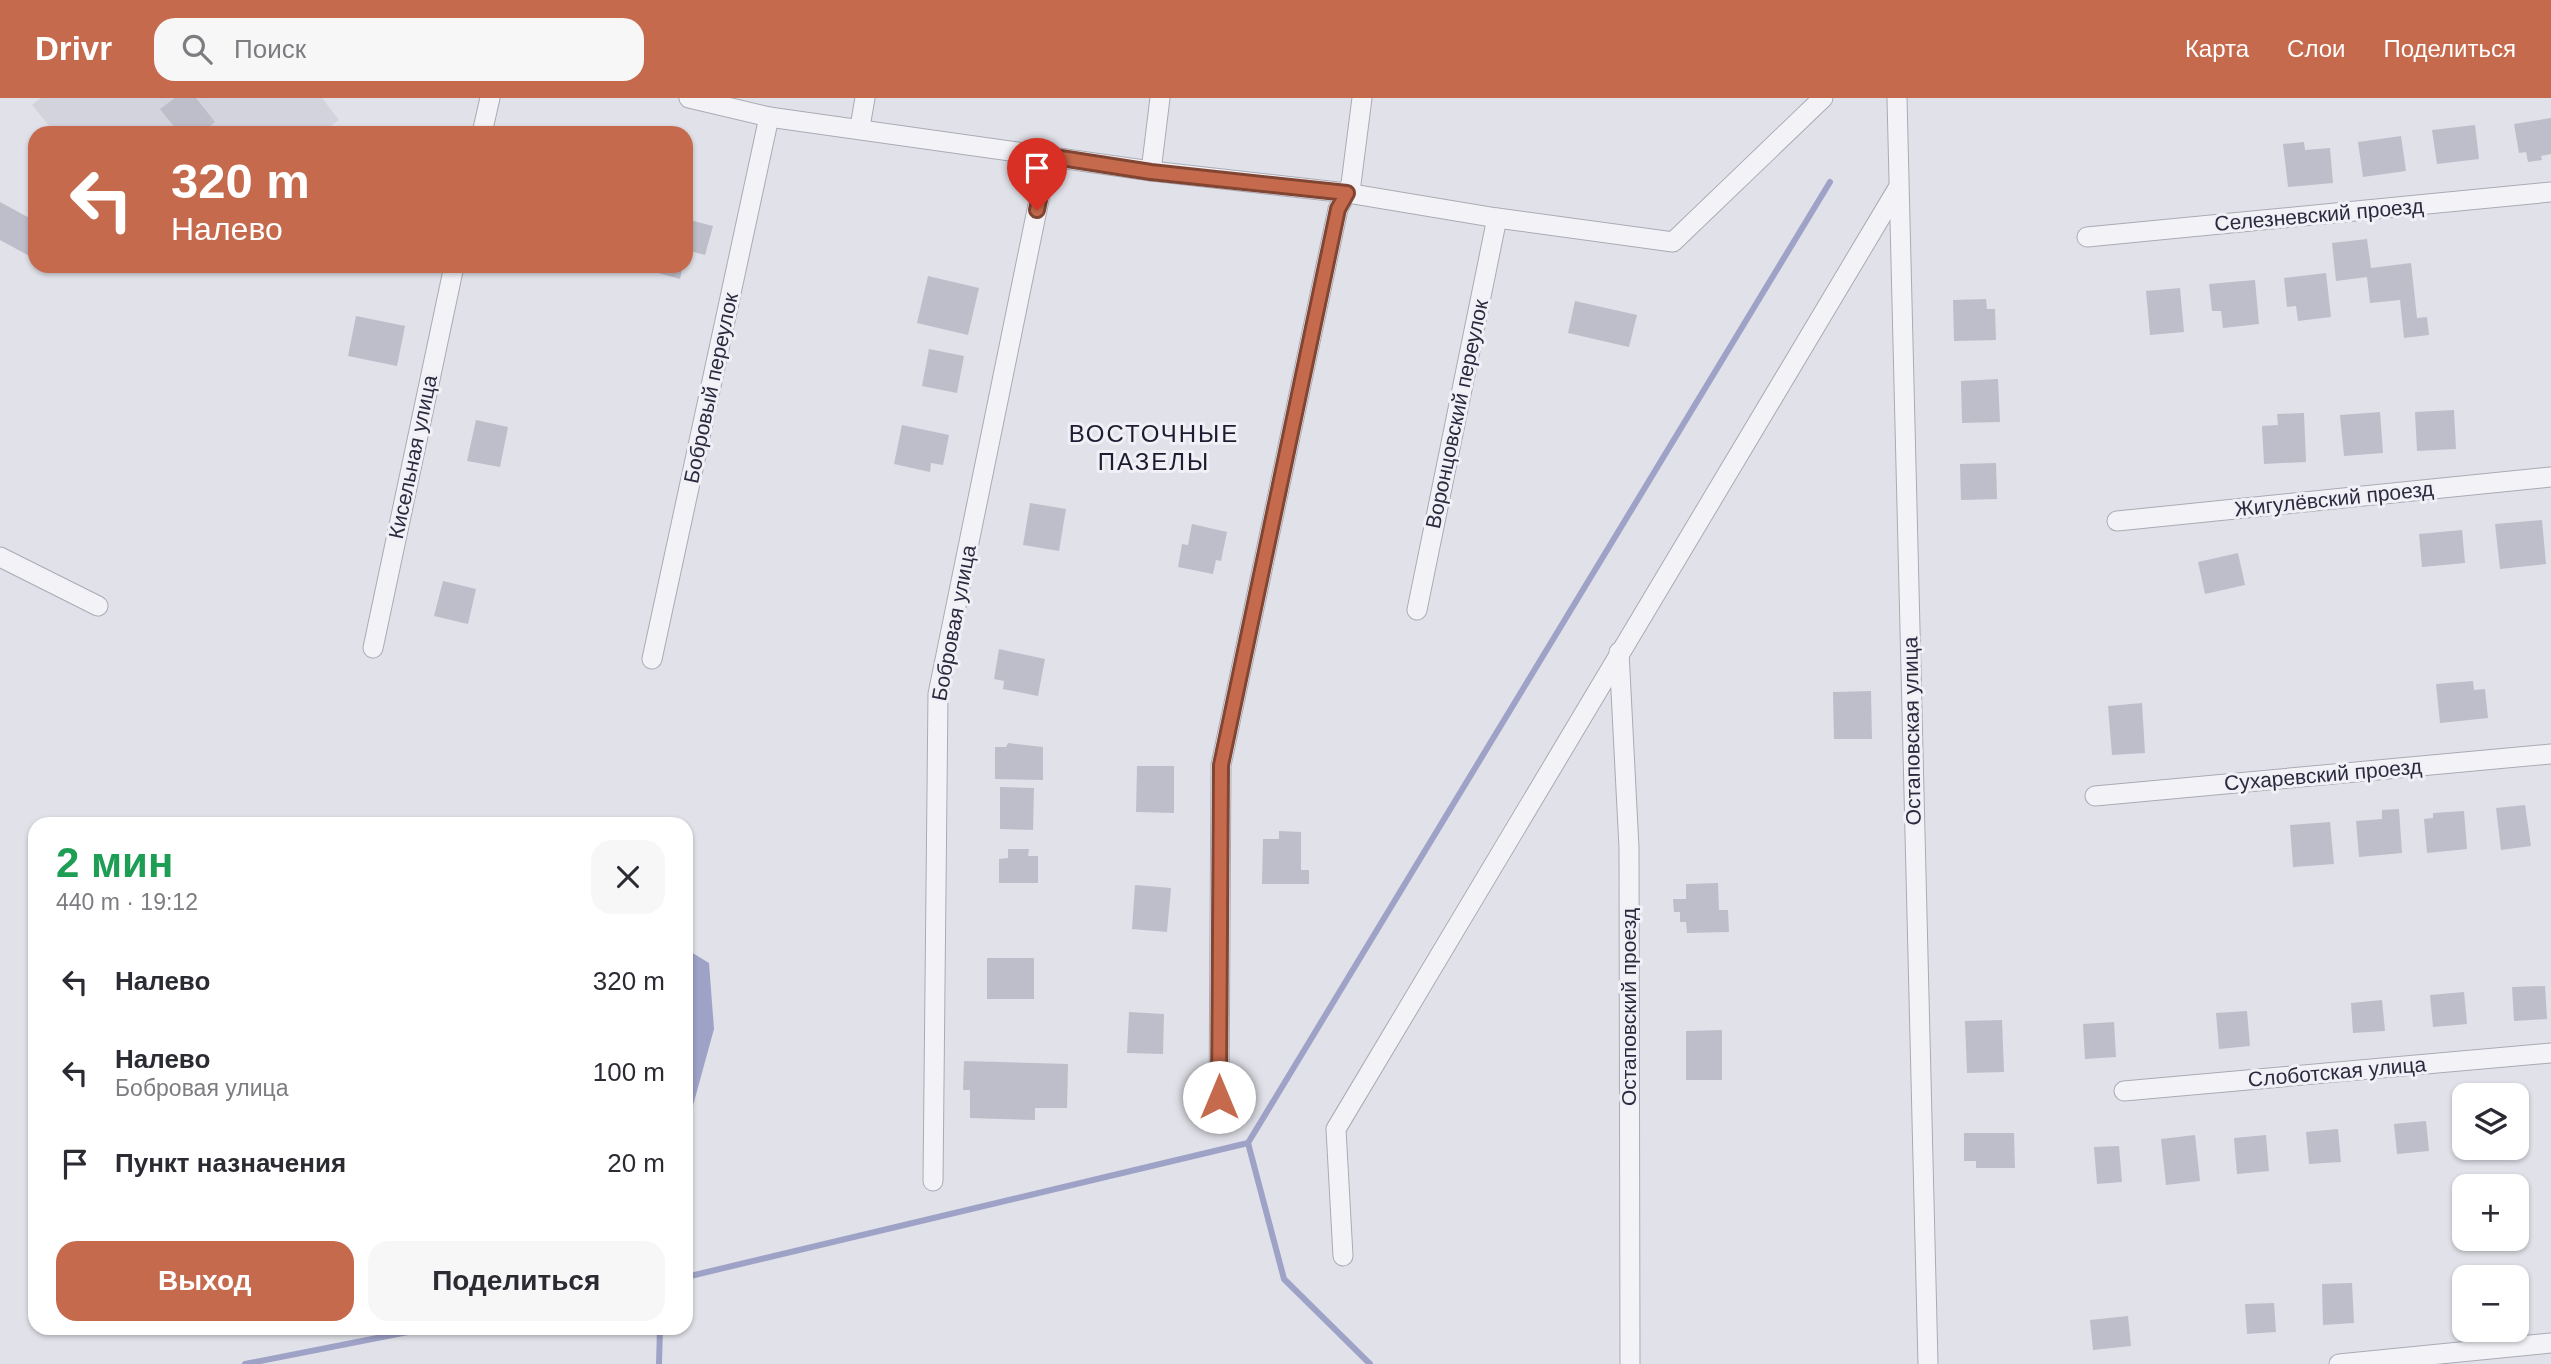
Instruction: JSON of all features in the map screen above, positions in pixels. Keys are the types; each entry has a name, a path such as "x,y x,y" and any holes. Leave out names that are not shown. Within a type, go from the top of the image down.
{"street":[{"path":"484,126 490,98"},
{"path":"688,98 769,117 860,127 1151,172 1347,193 1497,218 1673,242 1823,98"},
{"path":"860,127 864,98"},
{"path":"1151,172 1160,98"},
{"path":"1219,1097 1221,765 1338,209 1347,193 1362,98"},
{"name":"Остаповская улица","path":"1897,98 1928,1364"},
{"name":"Бобровый переулок","path":"652,659 769,117"},
{"name":"Бобровая улица","path":"933,1181 938,694 1048,156"},
{"path":"1343,1256 1336,1129 1898,187"},
{"name":"Селезневский проезд","path":"2087,237 2551,192"},
{"name":"Воронцовский переулок","path":"1417,610 1497,218"},
{"name":"Кисельная улица","path":"373,648 453,273"},
{"name":"Жигулёвский проезд","path":"2117,521 2551,477"},
{"path":"0,557 98,606"},
{"name":"Остаповский проезд","path":"1619,651 1629,848 1630,1364"},
{"name":"Сухаревский проезд","path":"2095,796 2551,754"},
{"name":"Слоботская улица","path":"2124,1091 2551,1054"},
{"path":"2339,1364 2551,1343"}],"shaded area":[{"path":"41,98 322,98 339,120 331,126 49,126 32,105"}],"water":[{"path":"693,953 709,963 714,1029 693,1106"}],"building":[{"path":"175,98 196,98 215,122 210,126 173,126 160,109"},
{"path":"2551,118 2551,154 2541,156 2542,160 2528,162 2526,152 2519,153 2514,124"},
{"path":"2475,125 2479,159 2437,164 2432,130"},
{"path":"2401,136 2406,171 2363,177 2358,142"},
{"path":"2304,142 2305,150 2330,148 2333,183 2288,187 2283,144"},
{"path":"0,202 28,217 28,255 0,240"},
{"path":"693,221 713,226 705,255 693,252"},
{"path":"2367,239 2371,268 2411,263 2417,318 2427,317 2429,335 2404,338 2400,300 2370,303 2367,277 2336,281 2332,243"},
{"path":"658,273 681,273 680,279"},
{"path":"2326,273 2331,317 2298,321 2296,306 2287,307 2284,278"},
{"path":"928,276 979,288 968,335 917,323"},
{"path":"2255,280 2259,324 2223,328 2221,311 2212,311 2209,284"},
{"path":"2180,288 2184,332 2150,335 2146,291"},
{"path":"1986,299 1987,309 1995,309 1996,340 1954,341 1953,300"},
{"path":"1575,301 1637,315 1629,347 1568,333"},
{"path":"356,316 405,326 397,366 348,356"},
{"path":"929,349 964,356 957,393 922,386"},
{"path":"1998,379 2000,422 1962,423 1961,381"},
{"path":"2454,410 2456,449 2417,451 2415,412"},
{"path":"2380,412 2383,453 2344,456 2340,415"},
{"path":"2304,413 2306,462 2264,464 2262,426 2278,425 2277,414"},
{"path":"476,420 508,427 500,467 467,461"},
{"path":"902,425 949,435 943,465 931,463 930,472 894,464"},
{"path":"1996,463 1997,499 1961,500 1960,464"},
{"path":"1030,503 1066,509 1059,551 1023,545"},
{"path":"2542,520 2546,564 2500,569 2495,524"},
{"path":"1192,524 1227,532 1221,561 1216,560 1213,574 1178,567 1182,544 1188,545"},
{"path":"2462,530 2465,563 2422,567 2419,534"},
{"path":"2238,553 2245,585 2205,594 2198,562"},
{"path":"443,581 476,589 468,624 434,616"},
{"path":"999,649 1045,659 1038,696 1003,689 1004,681 994,679"},
{"path":"2473,681 2474,690 2485,689 2488,718 2440,723 2436,684"},
{"path":"1871,691 1872,739 1834,739 1833,692"},
{"path":"2142,703 2145,753 2112,755 2108,706"},
{"path":"1008,743 1043,747 1043,780 995,779 995,747 1006,747"},
{"path":"1137,766 1174,766 1174,813 1136,812"},
{"path":"1000,787 1034,788 1033,830 1000,829"},
{"path":"2525,805 2531,846 2501,850 2496,808"},
{"path":"2399,809 2402,853 2359,857 2356,821 2382,819 2382,810"},
{"path":"2464,811 2467,849 2427,853 2424,819 2433,818 2433,813"},
{"path":"2330,822 2334,864 2293,867 2290,825"},
{"path":"1279,831 1301,832 1301,870 1309,870 1309,884 1262,884 1263,839 1279,839"},
{"path":"1008,849 1029,849 1028,856 1038,856 1038,883 999,883 999,859 1008,858"},
{"path":"1718,883 1719,910 1728,910 1729,932 1687,933 1686,922 1680,922 1680,912 1674,912 1673,899 1686,899 1686,884"},
{"path":"1135,885 1171,888 1167,932 1132,929"},
{"path":"987,958 1034,958 1034,999 987,999"},
{"path":"2545,986 2547,1019 2514,1021 2512,987"},
{"path":"2464,992 2467,1024 2433,1027 2430,995"},
{"path":"2382,1000 2385,1031 2353,1033 2351,1003"},
{"path":"2247,1011 2250,1046 2219,1049 2216,1013"},
{"path":"1129,1012 1164,1014 1163,1054 1127,1053"},
{"path":"2002,1020 2004,1072 1967,1073 1965,1021"},
{"path":"2114,1022 2116,1057 2085,1059 2083,1024"},
{"path":"1722,1030 1722,1080 1686,1080 1686,1031"},
{"path":"964,1061 1068,1064 1067,1108 1035,1108 1035,1120 970,1118 970,1090 963,1090"},
{"path":"2426,1121 2429,1151 2397,1154 2394,1124"},
{"path":"2338,1129 2341,1162 2309,1164 2306,1132"},
{"path":"1964,1133 2014,1133 2015,1168 1976,1168 1976,1161 1964,1161"},
{"path":"2195,1135 2200,1181 2166,1185 2161,1139"},
{"path":"2266,1135 2269,1171 2237,1174 2234,1138"},
{"path":"2119,1146 2122,1182 2097,1184 2094,1147"},
{"path":"2352,1283 2354,1323 2323,1325 2322,1284"},
{"path":"2274,1303 2276,1332 2247,1334 2245,1304"},
{"path":"2128,1316 2131,1346 2093,1350 2090,1320"}],"waterway":[{"path":"693,1275 1248,1143 1830,182"},
{"path":"1248,1143 1284,1279 1370,1364"},
{"path":"245,1364 392,1335"},
{"path":"659,1364 660,1335"}],"district":[{"name":"ВОСТОЧНЫЕ ПАЗЕЛЫ","path":"1154,448"}],"route":[{"path":"1037,210 1048,156 1151,172 1347,193 1338,209 1221,765 1219,1097"}]}
